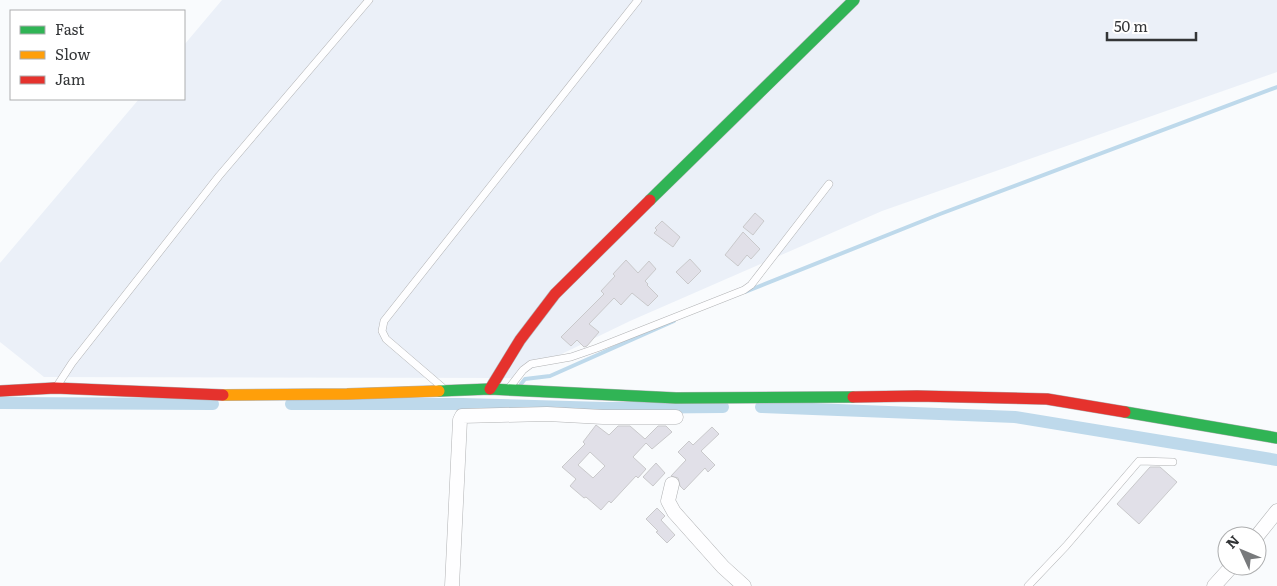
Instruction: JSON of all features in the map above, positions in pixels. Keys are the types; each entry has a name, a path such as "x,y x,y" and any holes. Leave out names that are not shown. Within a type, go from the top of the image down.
{"street":[{"path":"490,389 505,362 538,314 555,294 854,0"},
{"path":"0,391 55,388 210,395 447,392 490,389 715,398 917,396 1047,399 1277,438"},
{"path":"547,414 548,392"},
{"path":"452,586 460,418 463,416 547,414 602,418 676,417"},
{"path":"672,484 668,500 674,512 723,566 744,586"},
{"path":"1265,526 1277,511"},
{"path":"1214,586 1223,576"}],"lane":[{"path":"55,388 72,363 219,176 369,0"},
{"path":"447,392 386,339 382,331 384,321 638,0"},
{"path":"508,390 523,370 531,364 588,352 744,290 751,285 829,184"},
{"path":"1028,586 1066,546 1139,461 1173,462"}],"shaded area":[{"path":"222,0 1277,0 1277,72 882,211 630,321 512,378 44,377 0,342 0,263 138,100 185,100 185,44"}],"building":[{"path":"755,213 764,221 753,235 743,227"},
{"path":"662,221 680,237 673,247 654,233 657,230 655,228"},
{"path":"743,232 760,249 751,259 747,255 738,266 725,255"},
{"path":"690,259 701,271 688,284 676,272"},
{"path":"626,260 638,273 649,261 656,269 645,281 658,296 648,306 632,293 621,305 614,298 589,324 599,332 587,346 584,347 577,340 571,346 561,337 604,294 601,291"},
{"path":"596,425 609,435 618,426 630,426 645,439 658,426 666,426 672,432 652,449 646,443 633,457 646,469 638,478 636,476 611,503 609,501 601,510 570,486 576,479 562,467 585,444 583,442","holes":["590,452 605,466 593,478 578,465"]},
{"path":"712,427 719,434 701,451 715,465 708,472 705,468 684,490 680,486 678,478 671,476 686,460 678,452 689,441 693,445"},
{"path":"656,463 665,473 653,486 643,477"},
{"path":"1150,467 1160,467 1177,482 1139,524 1117,504"},
{"path":"657,508 665,516 661,520 675,535 667,543 646,519"}],"waterway":[{"path":"745,292 940,214 1277,87"},
{"path":"521,384 525,379 550,376 674,321"},
{"path":"0,403 213,404"},
{"path":"291,404 462,404 605,408 723,407"},
{"path":"761,407 1015,417 1277,460"}],"traffic: fast":[{"path":"650,200 854,0"},
{"path":"439,391 490,389 676,398 853,397"},
{"path":"1125,412 1277,438"}],"traffic: slow":[{"path":"223,395 439,391"}],"traffic: jam":[{"path":"490,389 520,340 555,294 650,200"},
{"path":"0,391 55,388 223,395"},
{"path":"853,397 917,396 1047,399 1125,412"}]}
